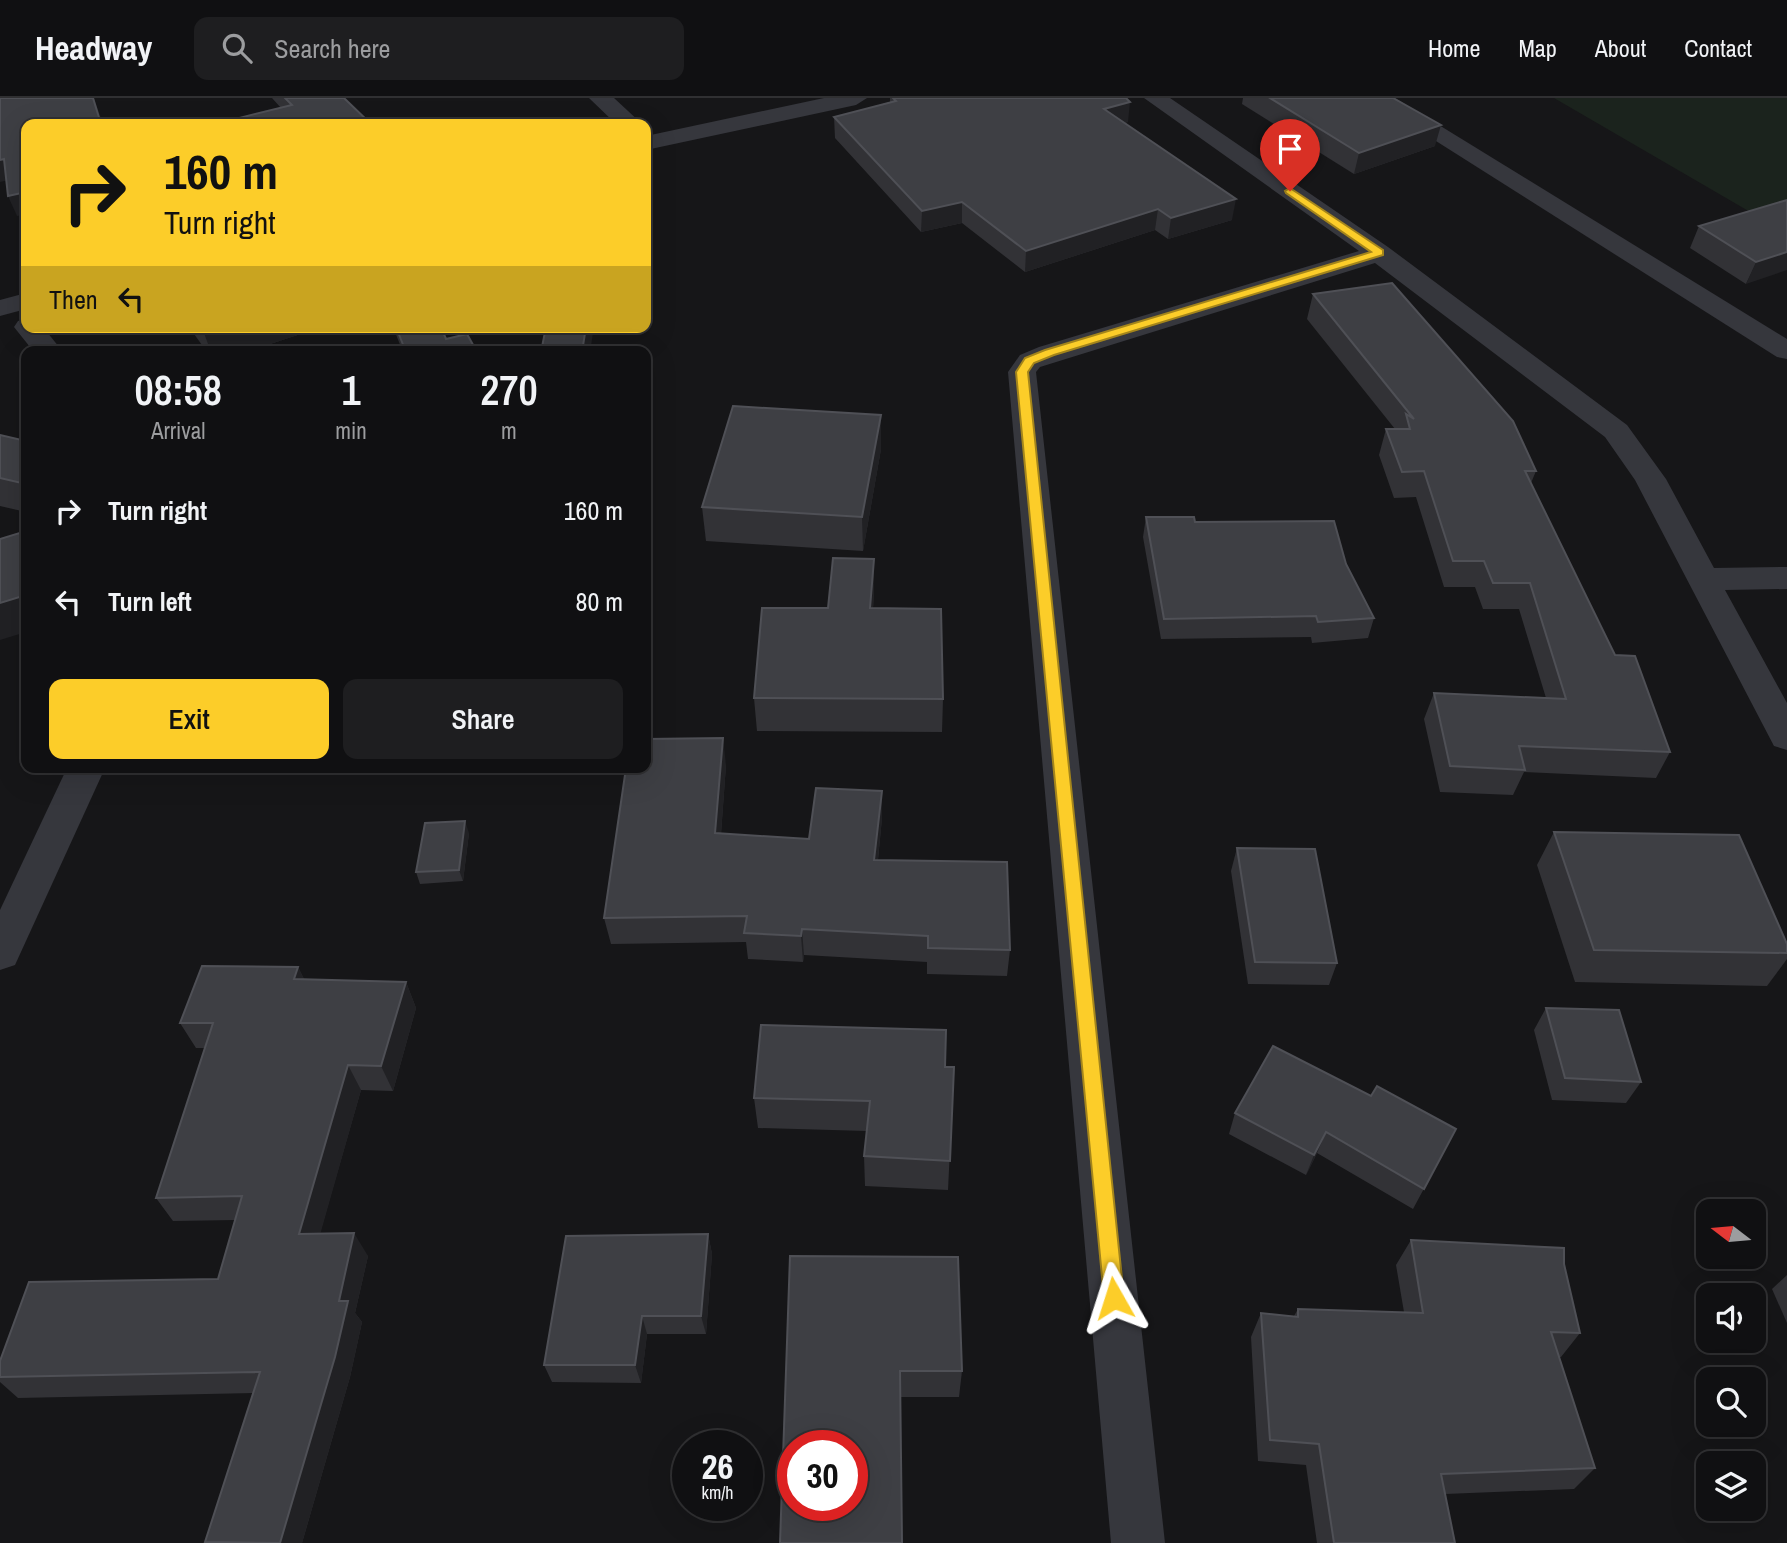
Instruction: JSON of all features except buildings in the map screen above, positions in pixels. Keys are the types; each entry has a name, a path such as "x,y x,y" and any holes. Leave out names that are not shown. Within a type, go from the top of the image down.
{"street":[{"path":"600,98 624,119"},
{"path":"651,140 856,98"},
{"path":"1155,98 1380,253 1616,431 1650,479 1787,737"},
{"path":"1380,98 1787,351"},
{"path":"1139,1543 1022,372 1030,361 1049,353 1380,253"},
{"path":"1756,332 1787,321"},
{"path":"1704,579 1787,578"},
{"path":"0,953 13,898 83,773"}],"shaded area":[{"path":"1554,98 1787,98 1787,211 1764,220"}],"route":[{"path":"1114,1298 1022,372 1030,361 1049,353 1380,253 1290,191"}]}
